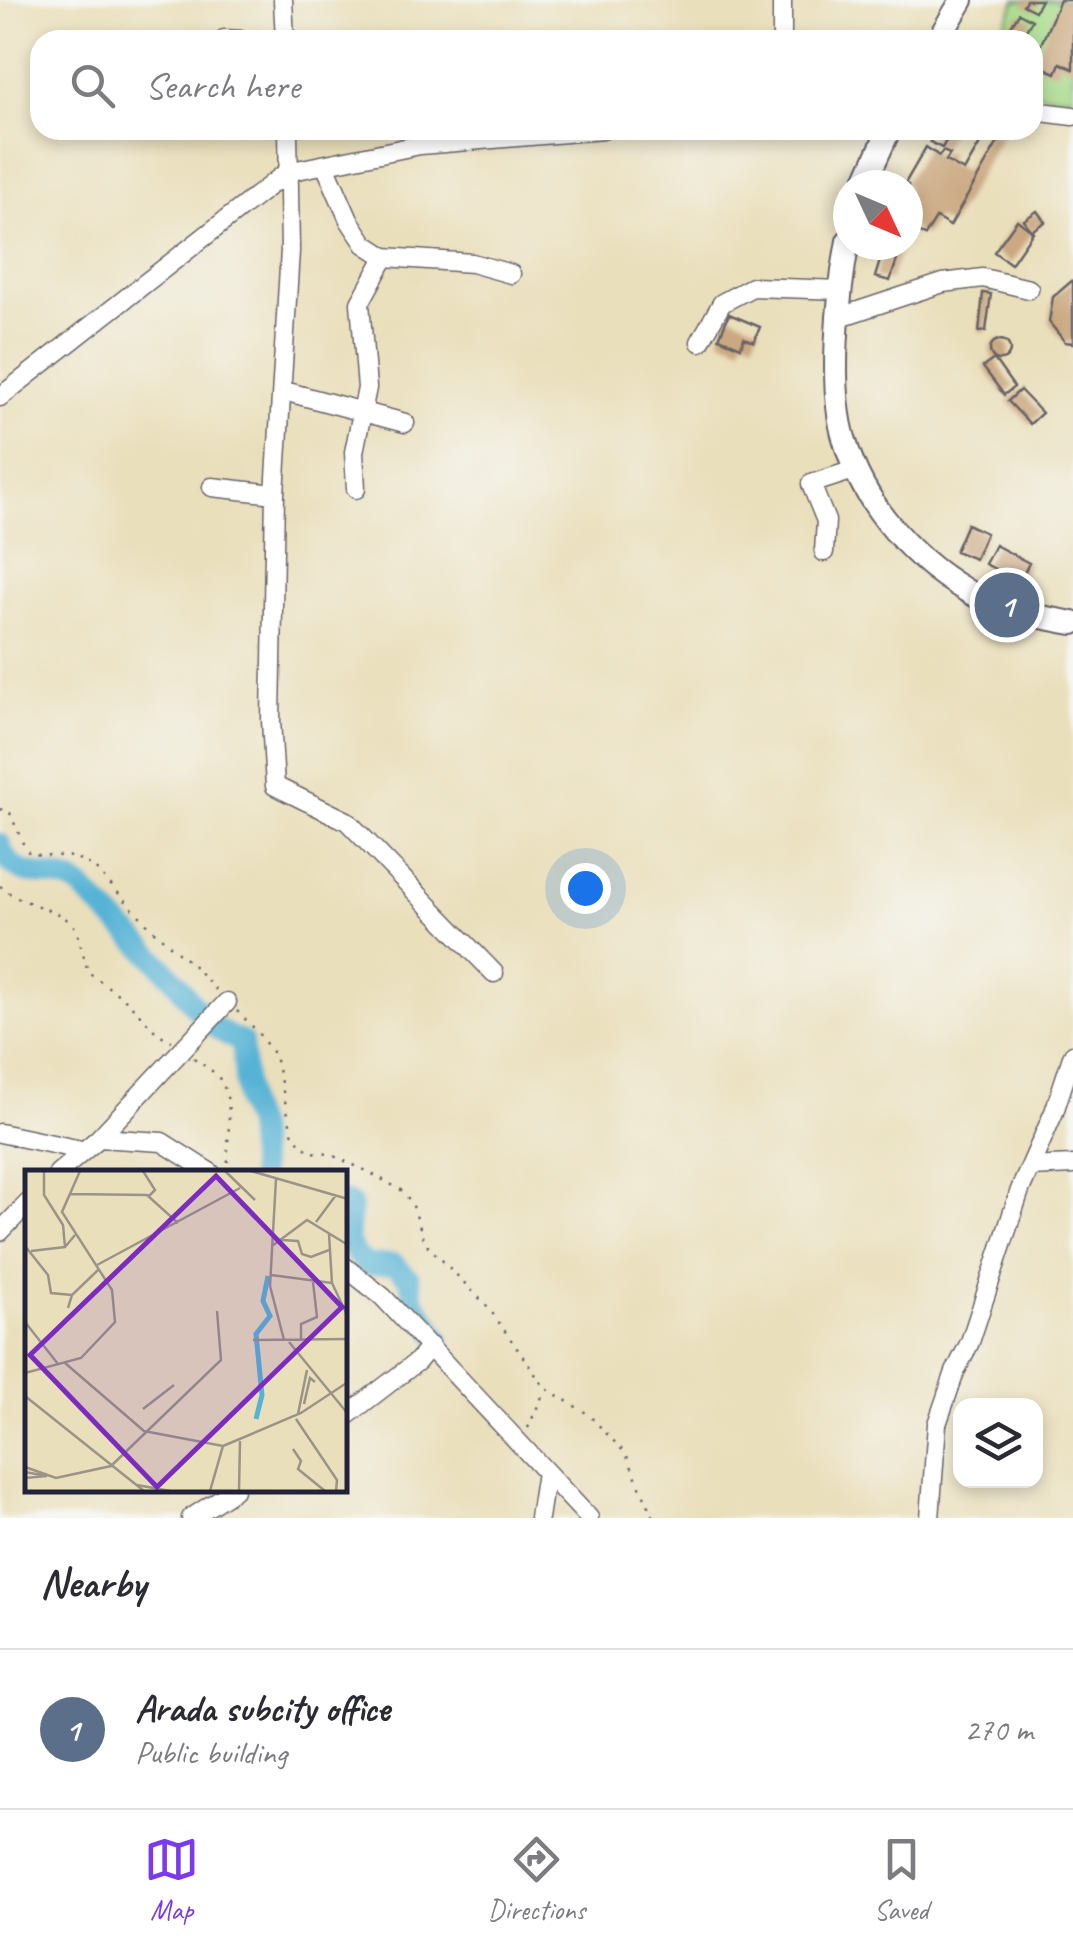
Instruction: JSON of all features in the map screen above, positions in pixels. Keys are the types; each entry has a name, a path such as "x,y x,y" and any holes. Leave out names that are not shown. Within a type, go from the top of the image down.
{"main road":[{"path":"944,30 962,0"},
{"path":"871,170 884,140"},
{"path":"846,260 837,406 854,470 868,495 903,542 978,598 1013,611 1073,623"}],"street":[{"path":"283,0 284,30"},
{"path":"782,0 782,30"},
{"path":"1043,112 1073,116"},
{"path":"288,140 290,251 275,494 275,786 346,820 494,973"},
{"path":"0,396 287,172 420,145 481,140"},
{"path":"325,165 349,220 365,244 385,257 472,263 511,274"},
{"path":"356,489 354,452 367,388 360,303 385,257"},
{"path":"840,317 943,282 983,278 1029,290"},
{"path":"700,342 722,303 752,288 842,290"},
{"path":"284,391 405,423"},
{"path":"824,552 826,521 810,484 854,470"},
{"path":"212,487 275,494"},
{"path":"61,1170 99,1138 228,1002"},
{"path":"930,1518 937,1424 1073,1054"},
{"path":"0,1133 81,1150"},
{"path":"99,1138 162,1142 206,1170"},
{"path":"1030,1168 1073,1165"},
{"path":"0,1232 25,1207"},
{"path":"348,1270 383,1297 590,1518"},
{"path":"348,1415 418,1361 430,1346"},
{"path":"539,1518 546,1472"},
{"path":"191,1518 227,1493"}],"path":[{"path":"0,809 10,813 30,854 74,857 92,866 255,1029 275,1056 292,1132 300,1144 311,1152 329,1154 368,1171 401,1190 412,1203 425,1244 488,1307 546,1388 588,1414 626,1454 654,1518"},
{"path":"0,886 14,896 63,916 76,928 88,972 126,1000 156,1032 185,1048 218,1077 228,1105 229,1170"},
{"path":"527,1430 546,1388"}],"green space":[{"path":"1016,0 1073,0 1073,97 1043,94 1043,30 1002,30"}],"building":[{"path":"1026,0 1041,0 1035,11 1023,5"},
{"path":"1060,0 1073,0 1073,69 1060,63 1056,73 1043,67 1043,40"},
{"path":"1019,13 1032,20 1026,30 1011,26"},
{"path":"931,140 946,140 942,148"},
{"path":"982,140 999,140 950,226 936,218 925,236 923,170 913,170 926,147 939,156 943,151 950,154 946,161 964,171"},
{"path":"1037,211 1045,222 1031,231 1024,220"},
{"path":"1017,220 1033,232 1011,264 994,252"},
{"path":"880,260 897,260 890,281 875,277"},
{"path":"1073,280 1073,343 1065,342 1049,322 1053,297"},
{"path":"983,293 991,294 986,331 979,332"},
{"path":"729,314 760,327 754,342 744,338 741,347 719,338"},
{"path":"996,340 1004,340 1010,350 1004,360 996,360 990,354 990,346"},
{"path":"994,359 1014,387 1004,395 983,367"},
{"path":"1020,390 1042,413 1030,424 1008,401"},
{"path":"967,524 986,533 975,559 955,551"},
{"path":"995,545 1029,563 1020,581 985,564"}],"waterway":[{"path":"0,844 6,858 23,871 57,877 81,887 160,964 208,1022 242,1042 247,1105 256,1128 260,1170"},
{"path":"348,1203 348,1231"},
{"path":"348,1231 348,1238"},
{"path":"348,1238 353,1251 367,1265 394,1264 409,1278 414,1301 439,1338"}],"place":[{"name":"Arada subcity office","path":"1007,605"}]}
